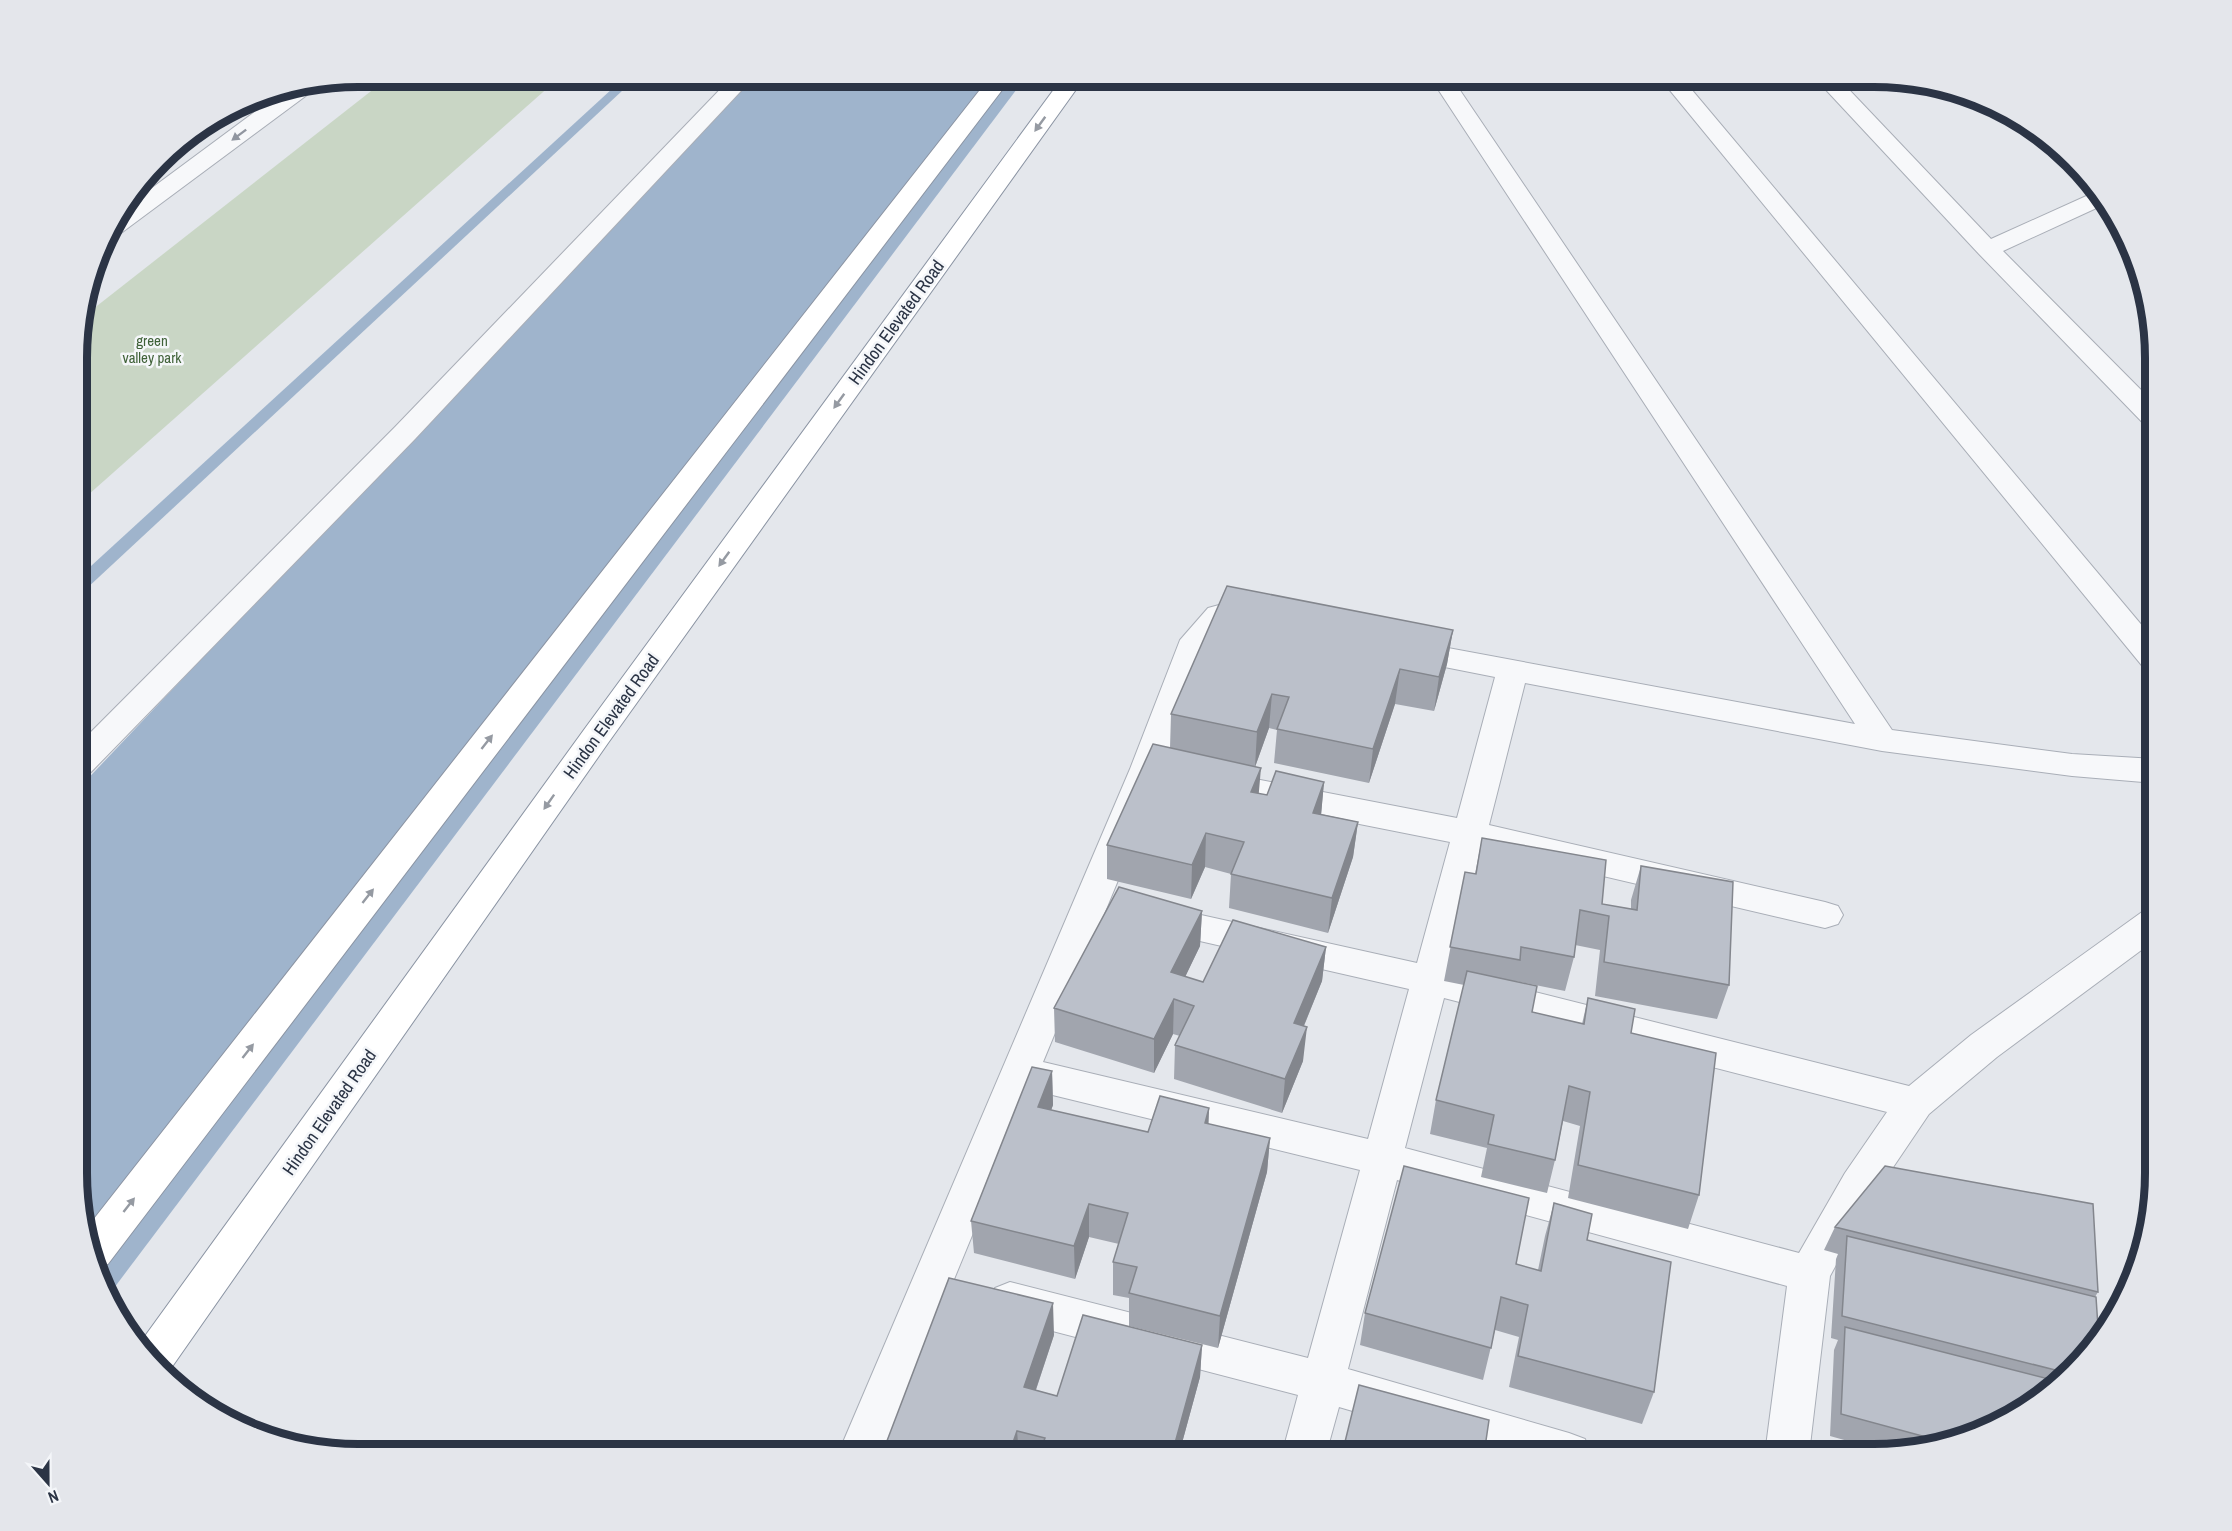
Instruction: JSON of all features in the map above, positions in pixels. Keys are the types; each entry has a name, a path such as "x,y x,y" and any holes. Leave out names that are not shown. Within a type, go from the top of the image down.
{"highway":[{"path":"97,1246 994,87"},
{"name":"Hindon Elevated Road","path":"157,1355 597,735 1067,87"}],"street":[{"path":"87,756 397,441 734,87"},
{"path":"1448,87 1882,740"},
{"path":"1678,87 2145,649"},
{"path":"1834,87 1988,249 2145,409"},
{"path":"126,218 292,95"},
{"path":"1988,249 2094,201"},
{"path":"866,1444 959,1288 1020,1072 1147,770 1195,640 1218,615 1283,627"},
{"path":"1375,644 1882,740 2072,765 2145,770"},
{"path":"1307,1444 1513,670"},
{"path":"1147,770 1469,833 1825,915"},
{"path":"1091,904 1430,980 1915,1103"},
{"path":"1788,1444 1809,1274 1859,1185 1915,1103 1984,1046 2145,928"},
{"path":"1020,1072 1383,1159 1809,1274"},
{"path":"959,1288 1323,1382 1535,1444"}],"green space":[{"name":"green valley park","path":"376,87 549,87 87,496 87,358 91,311"}],"water":[{"path":"744,87 1018,87 113,1289 101,1260 92,1226 87,1173 87,780"}],"building":[{"path":"1227,586 1453,630 1439,677 1400,669 1373,749 1277,729 1289,697 1272,694 1257,732 1171,714"},
{"path":"1153,744 1261,768 1251,792 1267,795 1276,771 1324,782 1313,813 1358,822 1332,898 1231,874 1244,842 1206,833 1192,865 1107,845"},
{"path":"1482,838 1606,860 1602,904 1637,910 1641,866 1733,882 1729,985 1604,962 1609,916 1580,910 1574,957 1521,947 1520,960 1450,947 1465,872 1476,874"},
{"path":"1119,887 1202,911 1171,972 1203,982 1233,920 1326,947 1294,1023 1307,1027 1285,1079 1175,1045 1194,1006 1174,999 1154,1039 1054,1008"},
{"path":"1467,971 1537,986 1532,1012 1584,1024 1588,998 1635,1009 1631,1033 1716,1053 1699,1195 1578,1165 1590,1092 1569,1086 1555,1160 1488,1144 1494,1115 1436,1100"},
{"path":"1032,1067 1052,1071 1038,1107 1148,1132 1160,1096 1209,1108 1205,1123 1270,1138 1220,1316 1129,1293 1137,1267 1113,1262 1128,1213 1089,1204 1074,1246 971,1221"},
{"path":"1404,1166 1529,1198 1516,1264 1541,1271 1554,1203 1592,1214 1587,1240 1671,1262 1654,1392 1518,1356 1528,1305 1501,1297 1491,1348 1365,1313"},
{"path":"1885,1166 2093,1204 2098,1292 1835,1227"},
{"path":"1847,1236 2096,1297 2098,1325 2078,1352 2059,1371 1842,1316"},
{"path":"949,1278 1053,1303 1024,1387 1057,1396 1083,1315 1202,1345 1175,1444 1043,1444 1045,1438 1017,1431 1012,1444 886,1444"},
{"path":"1845,1327 2050,1379 1994,1416 1961,1430 1930,1438 1841,1414"},
{"path":"1359,1385 1489,1420 1485,1444 1344,1444"}],"waterway":[{"path":"87,579 620,87"}]}
